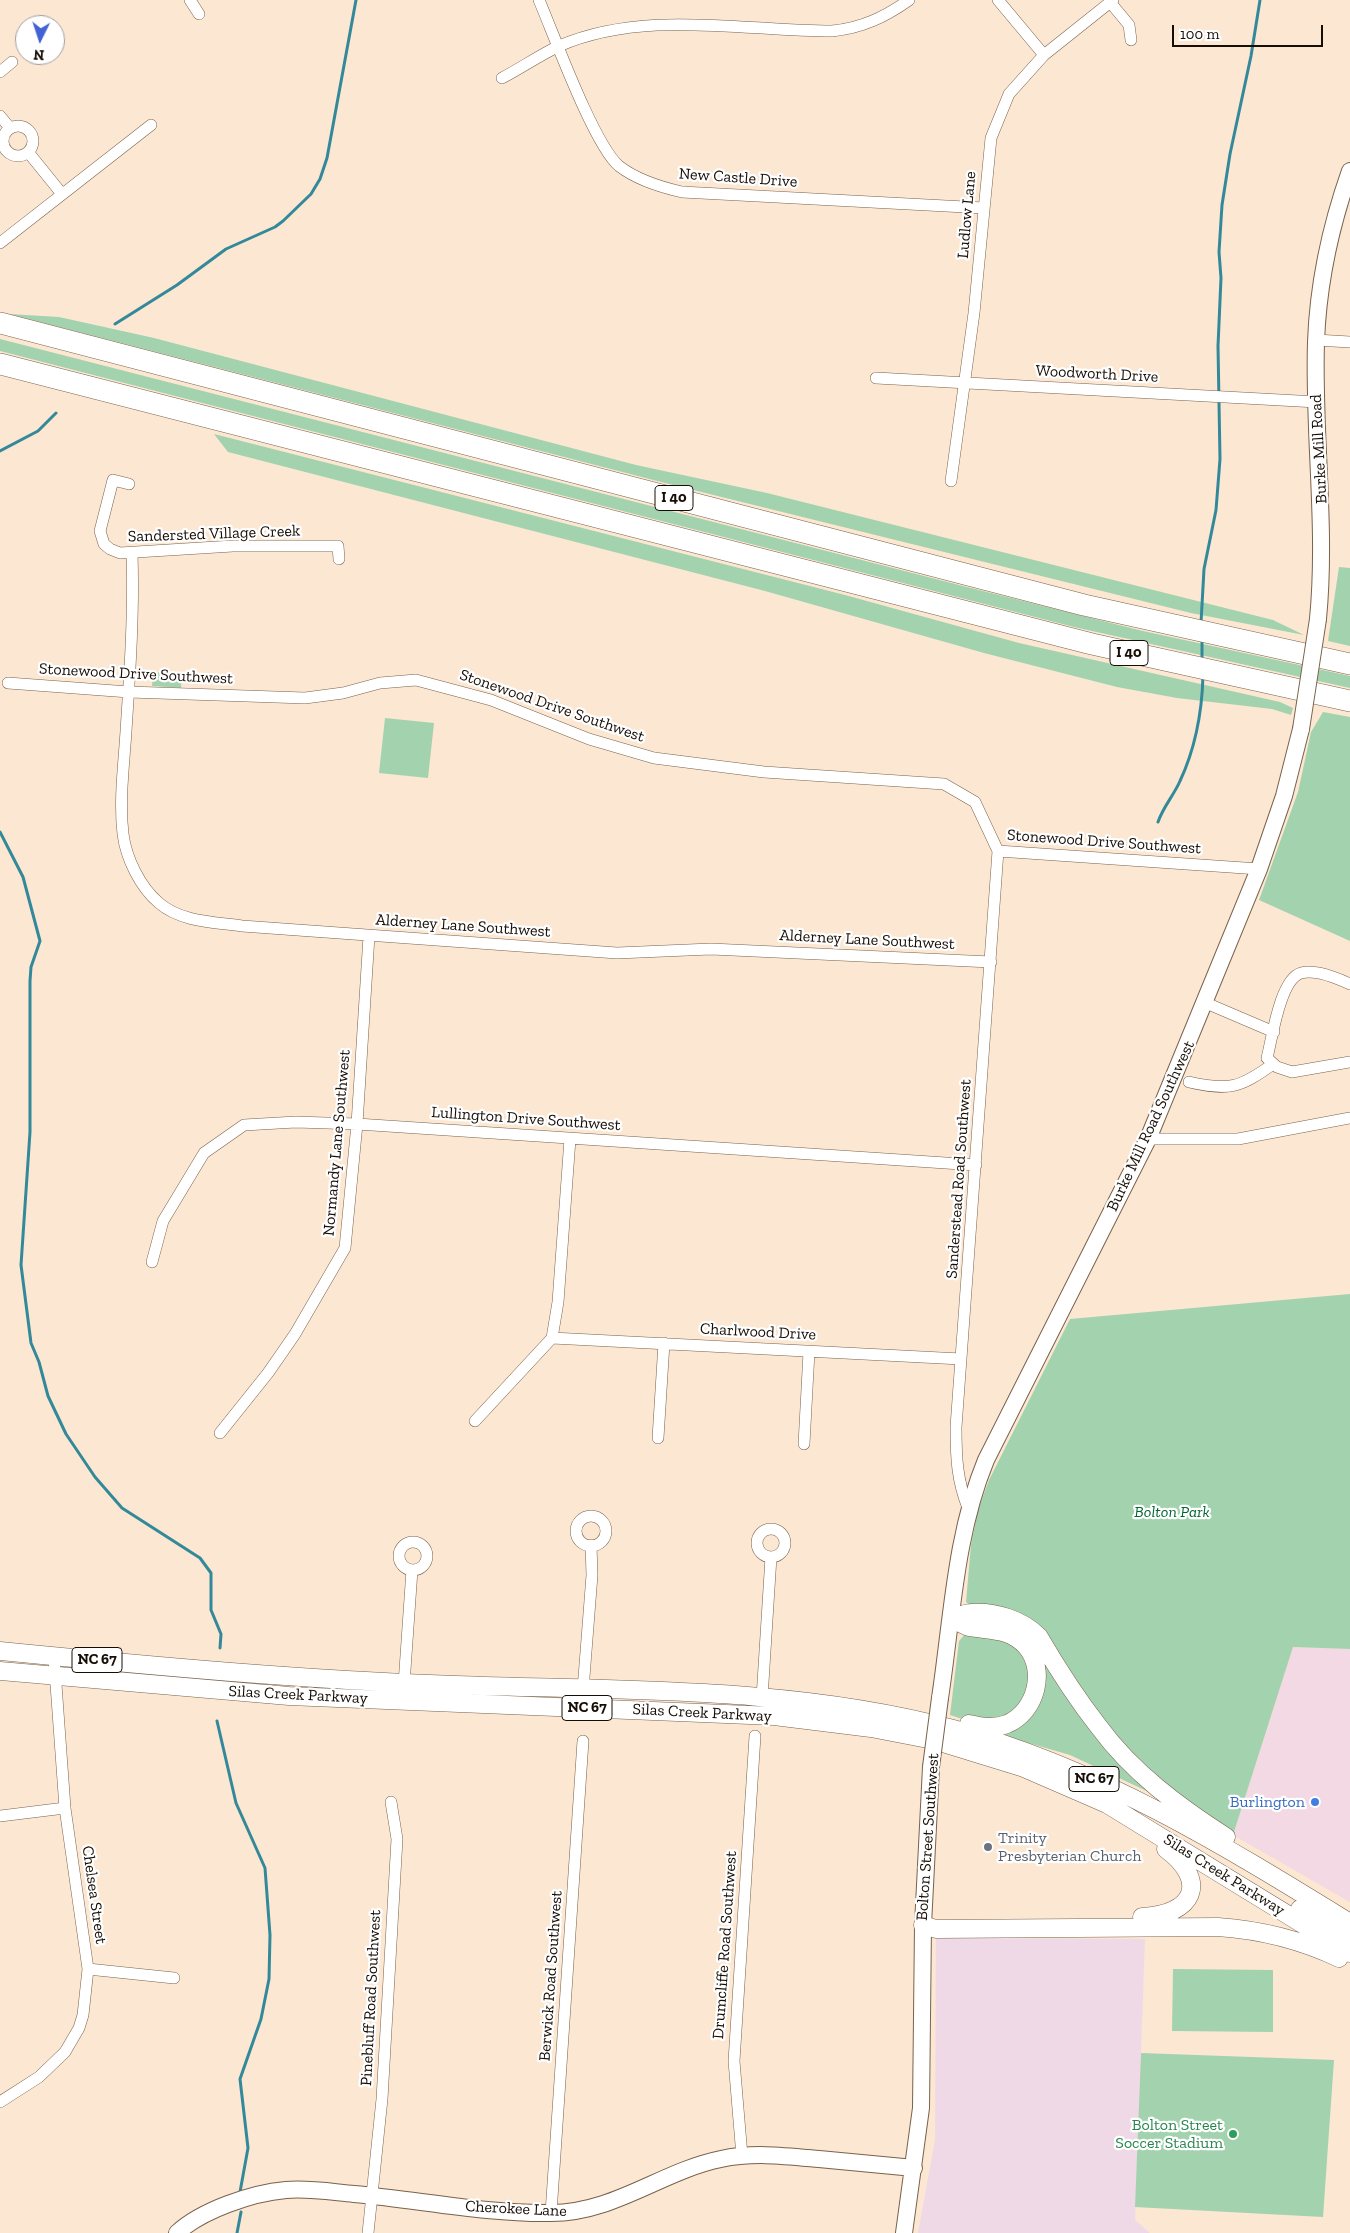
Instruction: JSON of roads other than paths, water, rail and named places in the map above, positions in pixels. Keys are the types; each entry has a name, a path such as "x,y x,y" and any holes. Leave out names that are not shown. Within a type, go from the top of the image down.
{"highway":[{"name":"I 40","path":"0,323 1084,605 1350,664"},
{"name":"I 40","path":"0,364 1082,642 1350,701"}],"main road":[{"path":"952,1619 970,1613 1004,1618 1027,1626 1039,1637 1099,1728 1142,1774 1208,1826 1272,1866 1296,1890"},
{"path":"873,1711 914,1711 974,1725 992,1727 1008,1723 1026,1709 1034,1694 1037,1676 1034,1661 1026,1646 1003,1631 968,1626 952,1619"},
{"name":"Silas Creek Parkway","path":"0,1651 54,1657 404,1684 762,1698 873,1711 940,1725 997,1742 1094,1778 1140,1800 1350,1923"},
{"name":"Silas Creek Parkway","path":"0,1671 289,1696 739,1714 871,1728 965,1749 1024,1768 1107,1804 1350,1953"},
{"path":"923,1925 937,1920 1151,1917 1176,1910 1187,1899 1191,1890 1191,1879 1186,1866 1166,1849 1123,1822 1107,1804"},
{"path":"1252,1893 1280,1900 1350,1938"},
{"path":"923,1925 936,1929 1218,1927 1244,1929 1306,1943 1350,1964"}],"street":[{"path":"190,0 199,14"},
{"name":"New Castle Drive","path":"539,0 586,110 612,159 630,173 655,185 682,192 750,197 984,208"},
{"path":"502,78 559,46 594,35 644,27 694,25 745,26 810,31 846,30 877,20 909,0"},
{"path":"998,0 1044,55"},
{"path":"1111,1 1129,25 1131,40"},
{"name":"Ludlow Lane","path":"951,481 974,313 991,138 1009,94 1044,55 1111,1"},
{"path":"0,72 12,62"},
{"path":"0,116 10,128"},
{"path":"17,125 25,127 31,132 34,140 28,152 19,156 11,154 5,149 3,142 4,134 10,128 17,125"},
{"path":"0,243 152,125"},
{"path":"28,152 62,194"},
{"name":"Burke Mill Road","path":"1301,729 1318,619 1323,542 1316,340 1335,217 1350,171"},
{"path":"1316,340 1350,342"},
{"name":"Woodworth Drive","path":"876,378 1317,402"},
{"name":"Sandersted Village Creek","path":"129,484 113,480 100,531 104,544 110,550 120,553 132,553 215,547 338,546 339,559"},
{"name":"Alderney Lane Southwest","path":"132,553 133,627 124,770 123,834 130,861 138,878 154,898 170,911 201,920 368,936 617,953 711,949 991,962"},
{"name":"Stonewood Drive Southwest","path":"8,683 129,692 305,698 343,693 380,683 416,680 491,700 589,739 654,758 764,772 944,784 975,802 998,851 1260,869"},
{"name":"Burke Mill Road Southwest","path":"968,1508 986,1460 1148,1140 1260,869 1284,796 1301,729"},
{"name":"Sanderstead Road Southwest","path":"968,1508 959,1485 956,1455 957,1421 998,851"},
{"name":"Normandy Lane Southwest","path":"220,1433 268,1373 295,1334 345,1248 357,1124 368,936"},
{"path":"1350,984 1312,972 1299,973 1289,983 1281,1000 1268,1058 1273,1064 1292,1072 1350,1062"},
{"path":"1206,1003 1274,1032"},
{"path":"1188,1082 1218,1087 1234,1086 1273,1064"},
{"path":"1148,1140 1238,1139 1350,1118"},
{"name":"Lullington Drive Southwest","path":"152,1262 163,1221 204,1153 244,1125 296,1122 357,1124 976,1165"},
{"path":"475,1420 552,1338 558,1302 570,1139"},
{"name":"Charlwood Drive","path":"552,1338 961,1359"},
{"path":"658,1438 664,1343"},
{"path":"804,1444 809,1352"},
{"name":"Bolton Street Southwest","path":"904,2233 914,2168 920,2108 923,1925 931,1767 958,1565 968,1508"},
{"path":"583,1690 592,1575 591,1546"},
{"path":"762,1698 771,1556"},
{"path":"404,1684 412,1570"},
{"name":"Chelsea Street","path":"0,2102 38,2077 66,2052 81,2021 88,1969 65,1808 54,1657"},
{"name":"Drumcliffe Road Southwest","path":"742,2156 734,2061 755,1736"},
{"name":"Berwick Road Southwest","path":"551,2213 583,1741"},
{"name":"Pinebluff Road Southwest","path":"368,2233 382,2099 397,1839 391,1802"},
{"path":"0,1816 65,1808"},
{"path":"88,1969 174,1978"},
{"name":"Cherokee Lane","path":"178,2233 213,2211 270,2193 287,2190 311,2190 488,2209 551,2213 582,2211 600,2207 702,2164 742,2156 771,2155 914,2168"}],"waterway":[{"path":"115,324 177,285 226,249 275,227 311,194 320,179 327,158 356,0"},
{"path":"1201,623 1204,569 1216,510 1220,459 1218,346 1221,278 1219,252 1222,205 1260,0"},
{"path":"0,451 38,431 56,413"},
{"path":"1202,639 1202,660"},
{"path":"1158,822 1178,786 1190,756 1199,716 1203,676"},
{"path":"0,832 23,877 40,941 31,967 30,981 30,1132 21,1265 31,1343 39,1362 48,1396 66,1434 95,1477 122,1508 200,1558 211,1573 211,1610 221,1634 220,1648"},
{"path":"217,1721 236,1803 265,1868 270,1935 269,1979 261,2019 240,2079 248,2148 240,2192"},
{"path":"237,2233 241,2212"}],"place":[{"name":"Burlington","path":"1315,1802"},
{"name":"Trinity Presbyterian Church","path":"988,1847"},
{"name":"Bolton Street Soccer Stadium","path":"1233,2134"}],"park label":[{"name":"Bolton Park","path":"1172,1512"}]}
